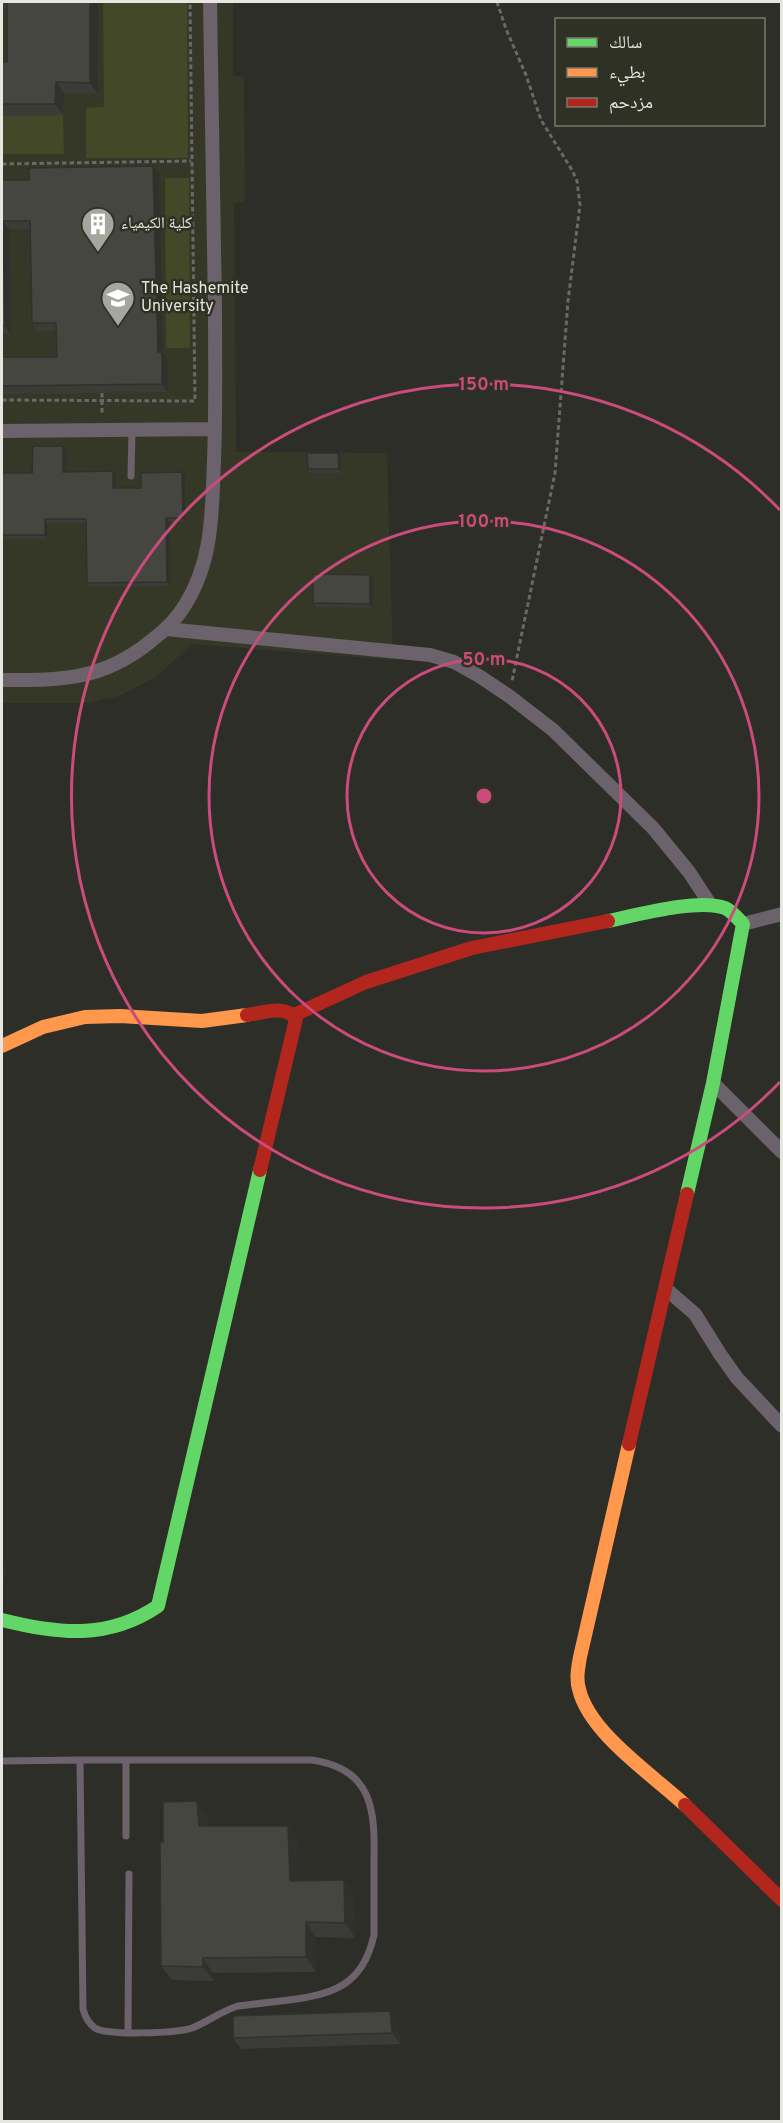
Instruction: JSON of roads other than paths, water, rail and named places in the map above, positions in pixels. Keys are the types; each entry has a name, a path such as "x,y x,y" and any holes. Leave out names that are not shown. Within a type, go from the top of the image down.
{"street":[{"path":"2,680 51,680 99,672 121,662 166,629 184,607 198,581 207,555 212,520 215,429 210,2"},
{"path":"2,431 215,429"},
{"path":"166,629 430,655 454,662 509,696 554,729 673,850 710,904"},
{"path":"294,1015 366,982 472,948 657,911 710,904 728,909 743,924"},
{"path":"743,924 782,914"},
{"path":"743,924 713,1083 580,1656 577,1685 581,1698 606,1732 782,1900"},
{"path":"2,1046 44,1027 85,1017 120,1016 202,1021 284,1010 294,1015 296,1020 158,1606 146,1616 126,1625 101,1630 66,1633 26,1627 2,1620"},
{"path":"713,1083 782,1152"},
{"path":"666,1289 695,1314 738,1378 782,1426"}],"lane":[{"path":"131,476 132,429"},
{"path":"2,1761 80,1760 312,1760 335,1766 356,1780 369,1800 375,1824 374,1935 372,1947 361,1967 345,1984 335,1990 313,1997 238,2006 227,2009 192,2028 178,2032 110,2032 95,2027 89,2022 83,2009 80,1760"},
{"path":"126,1760 126,1836"},
{"path":"128,2032 129,1874"}],"place":[{"name":"كلية الكيمياء","path":"98,253"},
{"name":"The Hashemite University","path":"118,327"}]}
